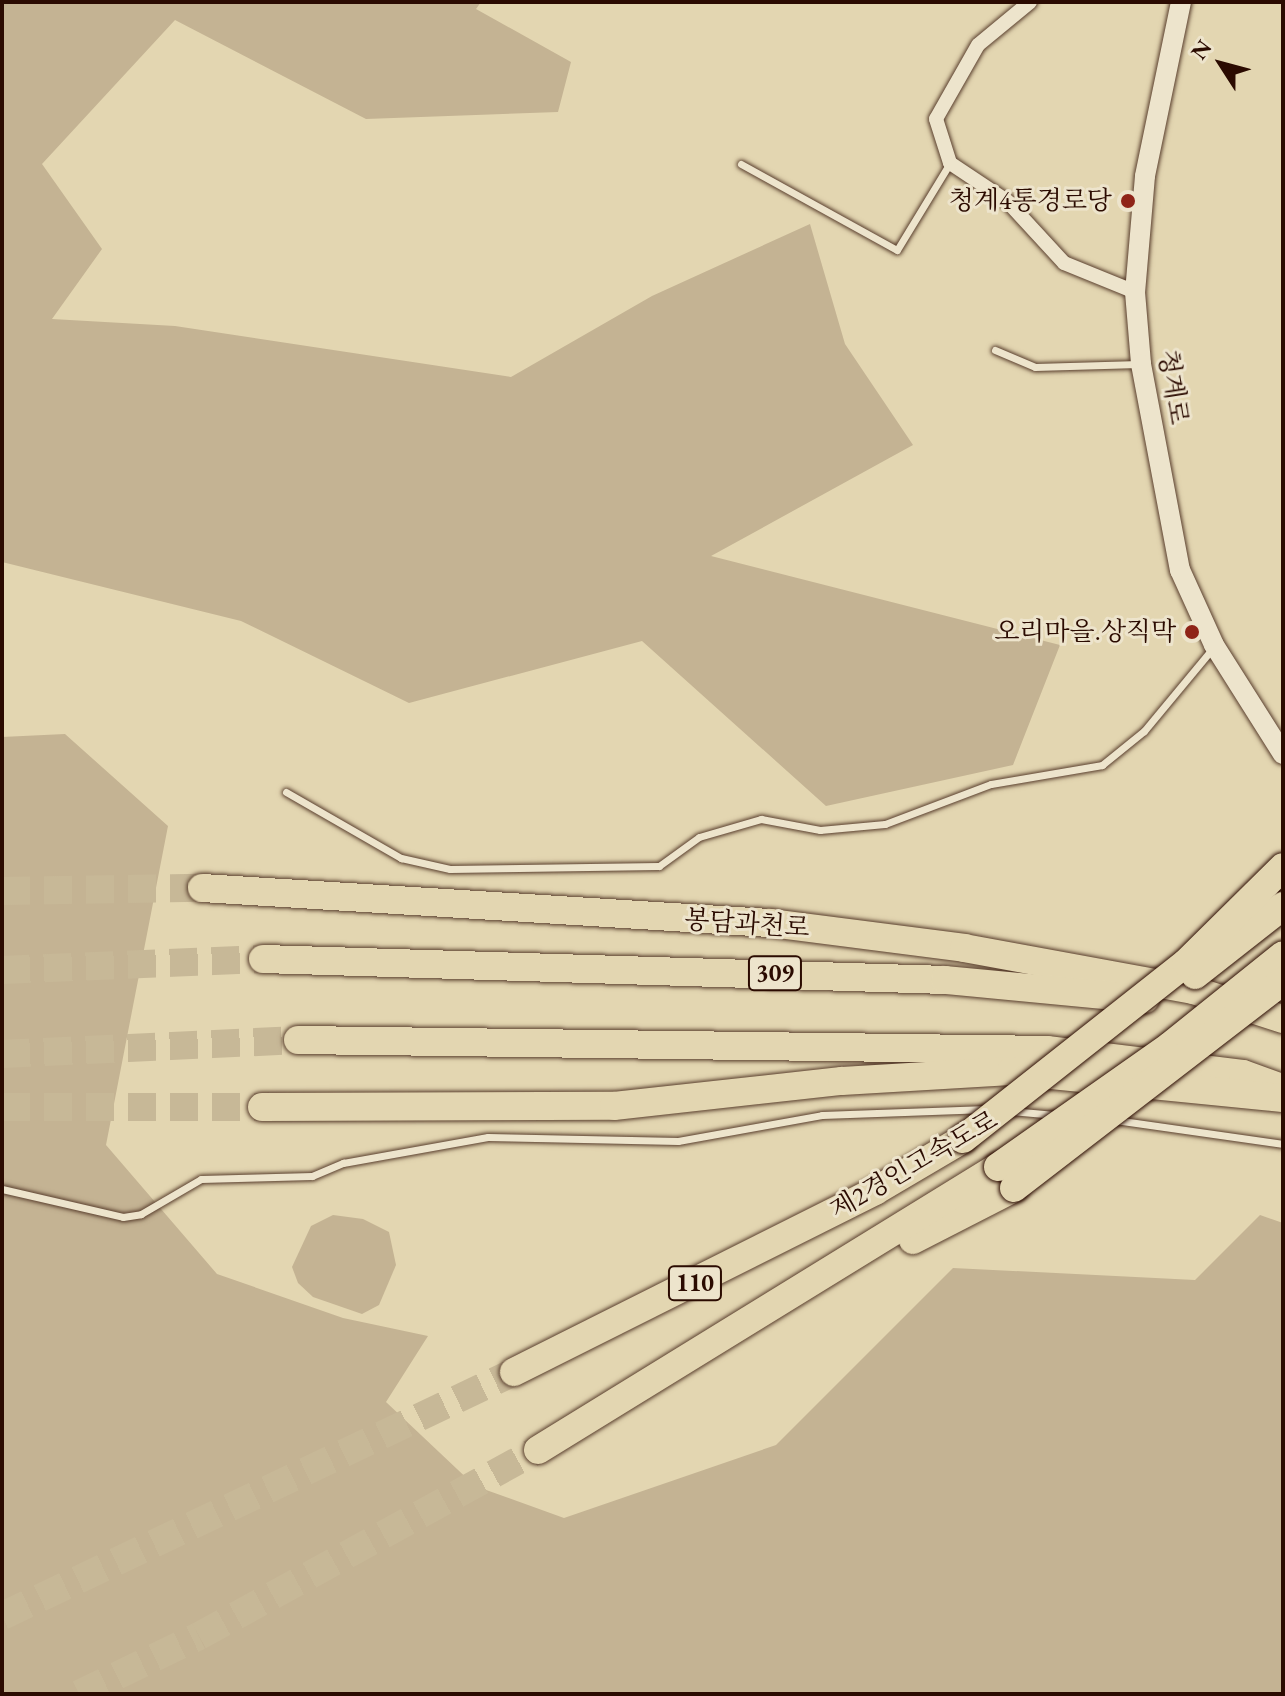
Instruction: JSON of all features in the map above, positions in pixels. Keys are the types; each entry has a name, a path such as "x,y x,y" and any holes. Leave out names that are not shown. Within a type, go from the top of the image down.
{"highway":[{"path":"963,1139 1186,963 1283,867"},
{"name":"봉담과천로","path":"202,888 785,925 964,948 1193,990 1283,1019"},
{"name":"제2경인고속도로","path":"514,1372 875,1191 963,1139 1036,1093 1283,906"},
{"name":"제2경인고속도로","path":"538,1450 1006,1177 1283,955"},
{"name":"봉담과천로","path":"263,959 945,980 1126,996 1283,1025"},
{"path":"1006,1177 1283,981"},
{"path":"298,1040 1047,1050 1243,1074 1283,1088"},
{"path":"262,1107 614,1106 842,1081 1011,1071 1283,1098"}],"street":[{"path":"1030,2 978,45 936,119 950,163 1007,201 1064,263 1135,292"},
{"name":"청계로","path":"1181,2 1145,176 1135,292 1141,364 1180,570 1214,645 1283,754"}],"lane":[{"path":"741,164 897,250 950,163"},
{"path":"995,350 1035,367 1141,364"},
{"path":"286,792 401,858 450,869 659,866 699,837 761,819 820,830 885,824 991,784 1102,765 1144,731 1214,645"},
{"path":"2,1189 123,1217 141,1214 201,1179 312,1176 343,1163 488,1137 678,1141 822,1115 963,1107 1147,1122 1283,1144"}],"shaded area":[{"path":"2,2 481,2 476,9 571,62 558,112 366,119 175,20 42,164 102,249 52,319 175,326 511,377 652,296 810,224 845,344 913,445 711,556 1060,645 1013,765 826,806 642,641 409,703 241,621 2,562"},
{"path":"65,734 168,826 106,1145 217,1274 343,1318 428,1336 386,1402 475,1486 564,1518 776,1445 953,1268 1195,1280 1260,1215 1283,1223 1283,1694 2,1694 2,737"},
{"path":"333,1215 363,1219 389,1232 396,1265 379,1305 362,1314 313,1297 298,1283 292,1267 311,1226"}],"tunnel":[{"path":"2,891 202,888"},
{"path":"2,970 263,959"},
{"path":"2,1054 298,1040"},
{"path":"2,1107 262,1107"},
{"path":"2,1616 514,1372"},
{"path":"79,1694 199,1636 538,1450"}],"place":[{"name":"청계4통경로당","path":"1128,201"},
{"name":"오리마을.상직막","path":"1192,632"}]}
